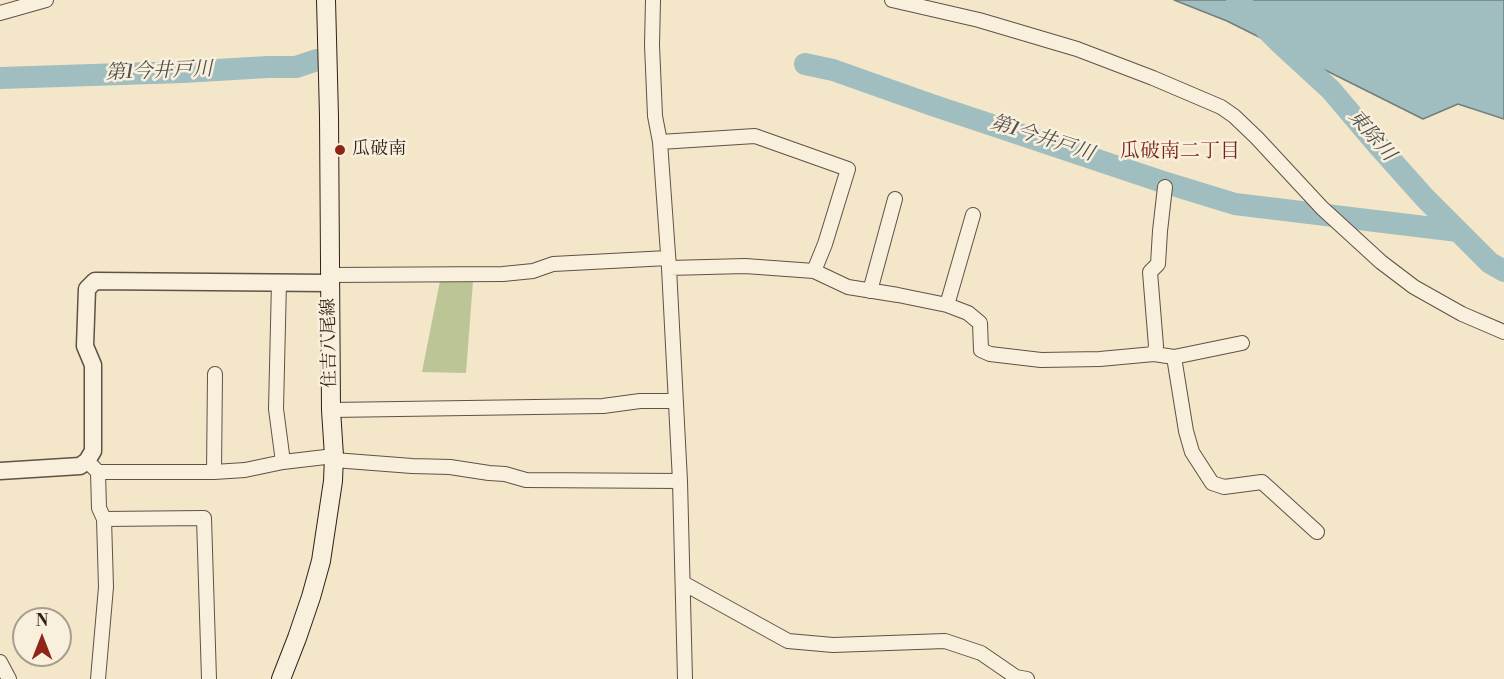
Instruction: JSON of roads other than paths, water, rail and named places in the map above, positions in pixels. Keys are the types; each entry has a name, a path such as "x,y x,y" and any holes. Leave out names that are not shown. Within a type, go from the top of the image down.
{"main road":[{"name":"住吉八尾線","path":"281,679 308,607 321,561 334,458 331,410 326,0"}],"street":[{"path":"0,14 46,0"},
{"path":"653,0 655,116 660,142 669,263 680,481 685,679"},
{"path":"892,0 979,20 1077,49 1221,107 1257,138 1322,208 1381,262 1414,287 1462,314 1504,332"},
{"path":"660,142 755,136 848,169 814,272"},
{"path":"1154,354 1156,346 1150,272 1158,264 1165,187"},
{"path":"870,291 895,200"},
{"path":"947,305 973,215"},
{"path":"98,679 106,587 104,519 99,508 93,467 93,365 85,346 87,289 95,281 279,282 503,274 533,271 553,264 669,263 745,266 814,272 848,287 947,305 968,313 980,323 981,350 990,354 1041,360 1100,359 1154,354 1174,357 1242,343"},
{"path":"279,282 276,409 283,462"},
{"path":"1174,357 1186,431 1192,452 1212,483 1224,487 1262,482 1317,532"},
{"path":"214,472 215,374"},
{"path":"331,410 603,406 640,400 676,401"},
{"path":"0,471 80,466 214,472 245,470 283,462 334,458 412,466 450,467 505,474 526,480 680,481"},
{"path":"104,519 204,518 209,679"},
{"path":"683,583 788,641 833,645 945,641 981,653 1016,677 1028,679"},
{"path":"0,662 9,679"}],"water":[{"path":"1174,0 1504,0 1504,119 1458,104 1423,119 1227,21"}],"waterway":[{"name":"東除川","path":"1237,0 1331,90 1425,198 1490,263 1504,271"},
{"name":"第1今井戸川","path":"0,78 296,67 317,60"},
{"name":"第1今井戸川","path":"805,64 833,70 932,105 1235,204 1458,231"}],"place":[{"name":"瓜破南","path":"340,150"}],"district":[{"name":"瓜破南二丁目","path":"1180,152"}]}
